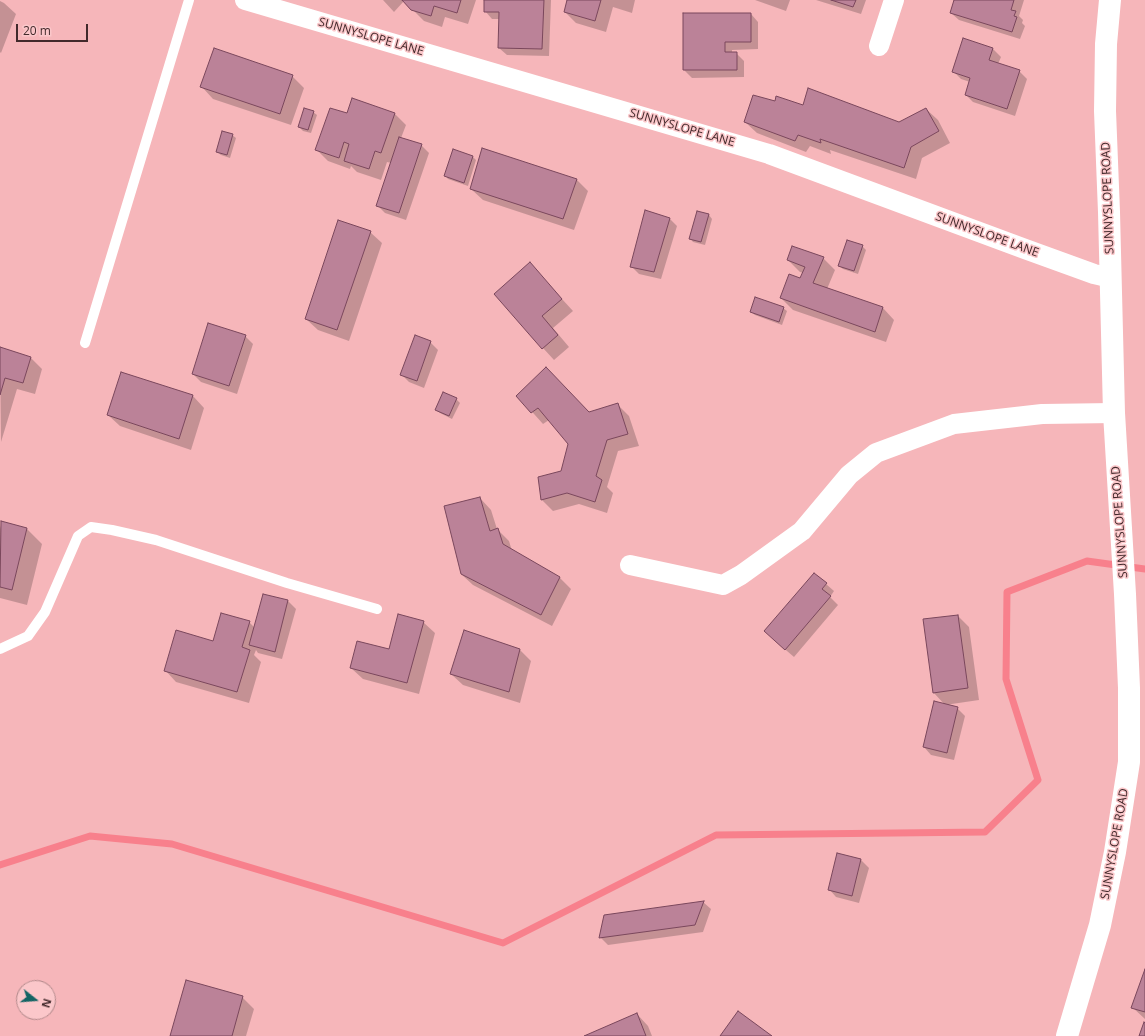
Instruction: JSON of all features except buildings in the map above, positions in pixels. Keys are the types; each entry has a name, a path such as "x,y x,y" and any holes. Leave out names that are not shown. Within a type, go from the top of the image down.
{"street":[{"name":"SUNNYSLOPE LANE","path":"245,0 769,154 1025,250 1094,274 1111,278"},
{"path":"879,46 894,0"},
{"name":"SUNNYSLOPE ROAD","path":"1067,1036 1100,925 1115,852 1129,762 1129,688 1114,413 1110,212 1105,111 1106,44 1110,0"},
{"path":"630,565 723,584 741,575 802,531 849,475 876,453 954,424 1042,414 1114,413"}],"lane":[{"path":"85,343 189,0"},
{"path":"0,649 28,636 45,612 78,536 91,527 156,540 287,583 377,609"}],"waterway":[{"path":"0,865 90,836 172,844 503,943 716,835 985,832 1038,780 1006,679 1007,592 1087,561 1145,569"}]}
